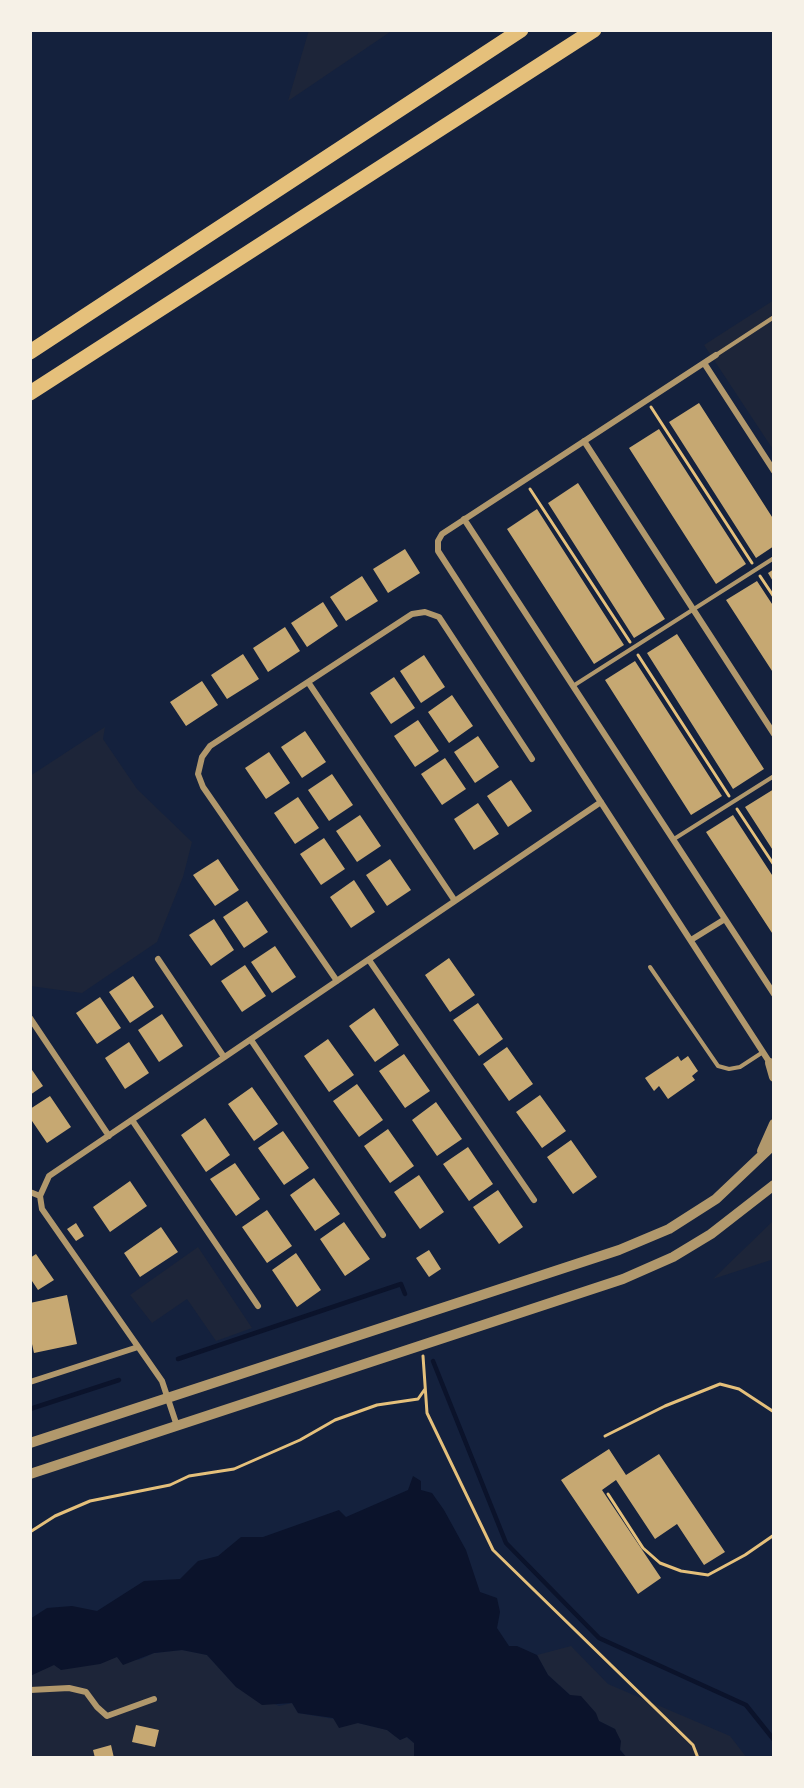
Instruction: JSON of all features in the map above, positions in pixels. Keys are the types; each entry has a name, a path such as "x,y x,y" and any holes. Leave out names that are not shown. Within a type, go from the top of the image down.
{"highway":[{"path":"30,352 520,30"},
{"path":"30,393 594,30"}],"street":[{"path":"716,355 442,534 438,541 438,551 772,1065 774,1077"},
{"path":"704,363 774,471"},
{"path":"584,441 774,734"},
{"path":"464,519 774,994"},
{"path":"337,981 204,787 198,774 202,757 210,746 412,614 425,612 439,617 532,759"},
{"path":"308,682 456,901"},
{"path":"177,1426 162,1381 42,1209 40,1196 49,1176 601,802"},
{"path":"691,940 725,919"},
{"path":"158,959 224,1057"},
{"path":"369,960 534,1200"},
{"path":"30,1018 109,1136"},
{"path":"251,1040 383,1235"},
{"path":"132,1120 258,1306"},
{"path":"758,1160 774,1124"},
{"path":"30,1443 618,1250 669,1229 716,1199 774,1144"},
{"path":"30,1474 623,1279 673,1257 711,1234 774,1185"},
{"path":"30,1192 40,1196"},
{"path":"30,1382 138,1347"},
{"path":"30,1690 69,1688 86,1692 107,1716 154,1699"}],"lane":[{"path":"716,355 774,317"},
{"path":"573,686 774,558"},
{"path":"673,840 774,776"},
{"path":"650,967 718,1066 729,1070 740,1067 763,1052"}],"path":[{"path":"647,400 774,597"},
{"path":"525,480 774,865"},
{"path":"422,1346 427,1413 494,1550 693,1745 698,1758"},
{"path":"604,1437 665,1406 720,1384 739,1389 774,1412"},
{"path":"30,1532 55,1516 90,1501 170,1485 189,1476 234,1469 300,1440 335,1419 377,1405 418,1399 425,1389"},
{"path":"608,1494 644,1548 660,1563 681,1571 708,1575 745,1555 774,1534"}],"shaded area":[{"path":"309,30 393,30 288,101"},
{"path":"774,300 774,451 704,345"},
{"path":"105,727 103,739 137,789 192,842 183,877 157,942 82,993 30,986 30,776"},
{"path":"774,1220 774,1259 713,1279"},
{"path":"198,1247 252,1328 216,1341 187,1299 152,1323 130,1295"},
{"path":"413,1476 421,1481 421,1490 432,1493 444,1510 466,1550 480,1592 497,1598 500,1612 497,1628 509,1646 517,1646 537,1655 548,1675 570,1695 581,1696 596,1713 599,1721 615,1729 621,1741 620,1750 627,1758 414,1758 414,1743 407,1737 400,1740 387,1730 358,1723 339,1728 333,1718 298,1713 292,1703 262,1705 236,1687 207,1655 182,1650 154,1653 123,1665 117,1657 100,1664 61,1670 54,1665 30,1676 30,1619 47,1608 72,1606 97,1611 144,1581 180,1579 198,1561 218,1556 241,1537 263,1537 339,1510 346,1517 408,1490"},
{"path":"571,1646 608,1684 730,1736 747,1758 627,1758 620,1749 615,1729 599,1721 548,1675 537,1655"},
{"path":"182,1650 207,1655 236,1687 279,1706 292,1703 298,1713 387,1730 400,1740 406,1737 414,1743 414,1758 30,1758 30,1676 54,1664 100,1664 117,1656 139,1660 154,1653"}],"building":[{"path":"699,403 774,520 774,546 756,558 669,422"},
{"path":"659,429 746,564 716,584 629,448"},
{"path":"578,483 665,619 634,638 548,503"},
{"path":"537,509 624,645 594,664 507,529"},
{"path":"405,549 420,573 388,593 373,569"},
{"path":"774,569 774,583 768,573"},
{"path":"362,576 378,601 346,621 330,597"},
{"path":"757,581 774,607 774,674 726,600"},
{"path":"323,602 338,626 307,647 291,623"},
{"path":"285,627 300,651 268,672 253,648"},
{"path":"677,634 764,769 733,789 647,653"},
{"path":"243,654 259,679 227,699 211,675"},
{"path":"424,655 445,687 421,703 400,671"},
{"path":"635,661 722,796 691,815 605,680"},
{"path":"394,677 415,708 391,724 370,693"},
{"path":"202,681 218,705 186,726 170,702"},
{"path":"452,695 473,726 449,743 428,712"},
{"path":"418,720 439,751 415,767 394,736"},
{"path":"305,731 326,762 302,778 281,747"},
{"path":"478,736 499,767 475,783 454,752"},
{"path":"269,752 290,783 266,799 245,768"},
{"path":"445,758 466,789 442,805 421,774"},
{"path":"332,774 353,805 329,821 308,790"},
{"path":"511,780 532,811 508,827 487,796"},
{"path":"774,789 774,852 745,807"},
{"path":"298,797 319,828 295,844 274,813"},
{"path":"478,803 499,834 474,850 454,819"},
{"path":"360,815 381,846 357,862 336,831"},
{"path":"733,815 774,878 774,936 706,832"},
{"path":"324,838 345,869 321,885 300,854"},
{"path":"218,859 239,890 215,906 193,875"},
{"path":"390,859 411,890 387,906 366,875"},
{"path":"354,880 375,912 351,928 330,897"},
{"path":"247,901 268,932 244,948 223,917"},
{"path":"214,919 234,950 211,966 189,935"},
{"path":"275,946 296,977 272,993 251,962"},
{"path":"449,958 475,995 450,1012 425,975"},
{"path":"245,965 266,996 242,1012 221,981"},
{"path":"133,976 154,1007 130,1023 109,992"},
{"path":"100,997 121,1028 97,1044 76,1013"},
{"path":"478,1003 503,1039 479,1056 453,1020"},
{"path":"374,1008 399,1045 375,1062 349,1026"},
{"path":"162,1014 183,1046 159,1062 138,1030"},
{"path":"328,1039 354,1075 329,1092 304,1056"},
{"path":"129,1042 149,1073 125,1089 105,1058"},
{"path":"507,1047 533,1084 509,1101 483,1064"},
{"path":"404,1054 430,1091 405,1108 379,1071"},
{"path":"678,1056 681,1061 688,1056 698,1071 692,1076 695,1080 668,1099 659,1086 654,1091 645,1078"},
{"path":"30,1067 43,1086 30,1095"},
{"path":"357,1084 383,1120 359,1137 333,1101"},
{"path":"252,1087 278,1124 254,1141 228,1104"},
{"path":"540,1095 566,1131 542,1148 516,1112"},
{"path":"50,1096 71,1127 47,1143 30,1118 30,1109"},
{"path":"436,1102 462,1139 437,1156 412,1120"},
{"path":"205,1118 230,1155 206,1172 181,1135"},
{"path":"388,1129 414,1166 390,1183 364,1146"},
{"path":"283,1131 309,1168 284,1185 258,1148"},
{"path":"571,1140 597,1177 573,1194 547,1157"},
{"path":"468,1147 493,1184 469,1201 443,1164"},
{"path":"235,1163 260,1199 236,1216 210,1179"},
{"path":"419,1175 444,1212 420,1229 394,1192"},
{"path":"314,1178 340,1214 315,1231 290,1195"},
{"path":"130,1181 147,1206 110,1232 93,1207"},
{"path":"498,1190 523,1227 499,1244 473,1207"},
{"path":"267,1210 292,1246 267,1263 242,1227"},
{"path":"344,1222 370,1259 345,1276 320,1239"},
{"path":"76,1223 84,1236 76,1241 67,1229"},
{"path":"161,1227 178,1252 140,1277 124,1253"},
{"path":"429,1250 441,1269 429,1277 416,1258"},
{"path":"296,1253 321,1290 297,1307 272,1270"},
{"path":"36,1254 54,1280 38,1290 30,1278 30,1258"},
{"path":"67,1295 77,1344 34,1353 30,1335 30,1303"},
{"path":"609,1449 626,1475 659,1454 725,1552 704,1565 677,1524 655,1539 616,1480 602,1490 661,1578 638,1594 561,1480"},
{"path":"136,1725 159,1730 155,1747 132,1742"},
{"path":"111,1745 114,1758 95,1758 93,1750"}],"waterway":[{"path":"178,1359 401,1284 405,1294"},
{"path":"433,1361 506,1543 599,1638 746,1705 774,1740"},
{"path":"30,1409 119,1380"}]}
